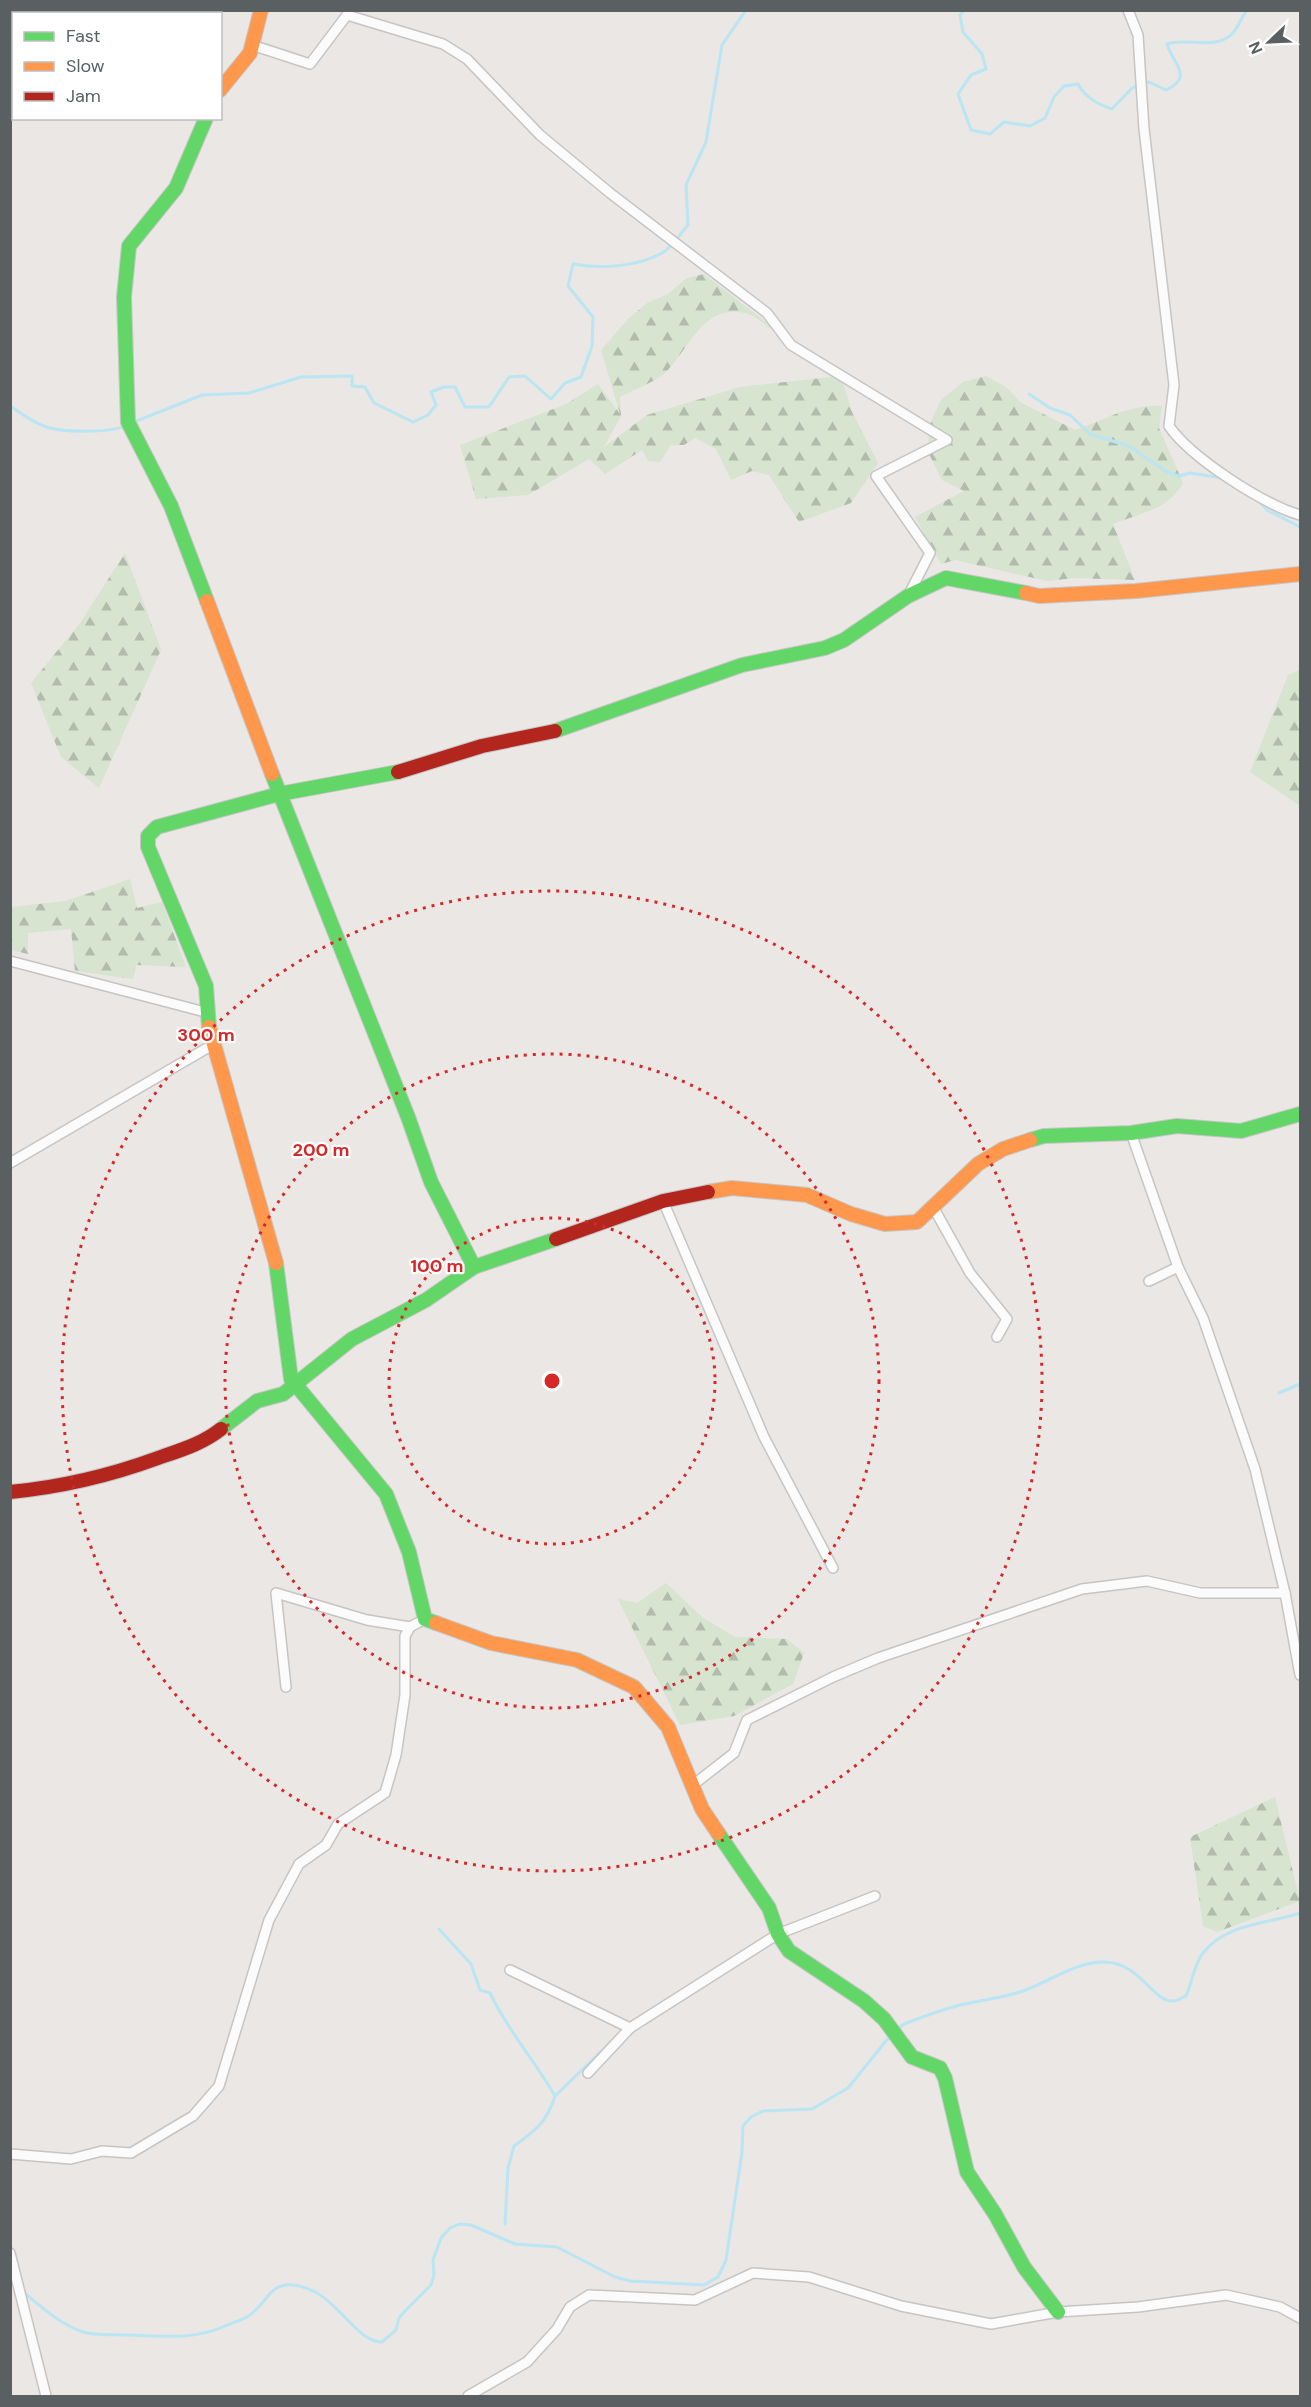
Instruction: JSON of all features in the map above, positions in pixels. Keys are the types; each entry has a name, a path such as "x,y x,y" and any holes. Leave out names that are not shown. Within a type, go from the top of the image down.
{"street":[{"path":"222,88 250,53 261,10"},
{"path":"1128,10 1138,35 1144,129 1174,386 1169,426 1181,443 1195,455 1232,479 1300,515"},
{"path":"252,45 310,64 347,15 443,44 467,59 540,135 610,193 767,313 791,345 947,440 876,476 930,553 908,596"},
{"path":"205,120 176,188 129,246 124,297 128,422 171,506 279,794 408,1117 431,1182 474,1267"},
{"path":"425,1619 409,1552 386,1494 297,1383 291,1379 287,1363 275,1256 214,1044 209,999 202,975 148,847 148,836 157,827 279,794 392,774 482,746 562,729 742,665 825,648 844,640 908,596 946,578 1039,596 1058,596 1136,591 1300,574"},
{"path":"10,961 209,1013"},
{"path":"10,1163 214,1044"},
{"path":"10,1492 55,1488 111,1475 205,1441 257,1401 283,1394 352,1339 426,1300 474,1267 663,1201 732,1188 807,1195 851,1214 885,1224 917,1221 978,1164 1003,1149 1044,1136 1131,1133 1177,1126 1241,1131 1300,1114"},
{"path":"1131,1133 1178,1268 1203,1318 1251,1458 1285,1593 1300,1675"},
{"path":"663,1201 764,1437 833,1568"},
{"path":"932,1205 970,1273 1008,1319 998,1337"},
{"path":"1149,1281 1178,1268"},
{"path":"693,1785 734,1753 747,1720 833,1677 878,1658 1082,1588 1147,1581 1200,1593 1285,1593"},
{"path":"286,1687 276,1593 367,1620 410,1627"},
{"path":"10,2154 71,2159 102,2151 131,2153 193,2116 219,2086 269,1920 299,1864 326,1845 338,1824 385,1792 396,1755 405,1695 405,1636 410,1627 425,1619 491,1643 577,1660 634,1687 668,1727 702,1809 769,1908 778,1934 789,1951 864,2001 884,2019 912,2057 933,2063 940,2068 945,2078 967,2172 996,2214 1024,2268 1058,2312"},
{"path":"588,2073 630,2028 778,1934 875,1896"},
{"path":"510,1970 630,2028"},
{"path":"10,2253 46,2397"},
{"path":"468,2397 527,2362 557,2329 570,2307 589,2295 695,2300 753,2273 809,2277 901,2306 991,2324 1058,2312 1138,2307 1226,2295 1280,2307 1300,2318"}],"green space":[{"path":"704,274 780,333 745,313 730,312 718,315 707,322 665,373 620,397 621,416 604,447 647,415 740,387 841,376 852,412 878,463 851,503 799,522 769,475 752,471 731,480 716,449 695,438 684,445 671,445 660,462 648,461 642,450 605,474 589,459 528,495 476,499 460,445 566,404 598,384 620,414 601,350 629,318 647,303 668,294 687,278"},
{"path":"986,376 1006,387 1020,402 1075,430 1128,410 1162,406 1159,428 1183,483 1170,499 1161,505 1113,524 1135,580 1074,578 1047,581 955,560 941,564 915,517 964,491 942,480 928,452 929,426 941,400 963,382"},
{"path":"125,553 161,650 99,788 61,757 31,683 80,623"},
{"path":"1300,670 1300,806 1250,772 1288,675"},
{"path":"130,879 137,908 162,902 186,967 136,965 133,979 75,971 71,929 28,933 28,954 11,950 11,907 66,901"},
{"path":"666,1583 702,1617 735,1637 787,1639 804,1653 793,1684 734,1716 680,1725 618,1599 637,1603"},
{"path":"1275,1797 1300,1901 1217,1932 1203,1926 1190,1837"}],"waterway":[{"path":"134,422 202,395 249,393 301,377 352,376 352,386 365,387 374,403 413,422 428,415 436,405 431,392 444,387 455,387 465,407 489,407 509,377 525,376 551,399 565,383 581,377 592,346 593,317 568,286 573,264 619,266 652,258 666,251 688,225 686,185 706,142 722,45 746,10"},
{"path":"964,10 960,15 963,32 982,54 986,69 971,75 958,94 971,130 990,134 1004,122 1030,126 1045,118 1054,97 1064,86 1078,84 1092,100 1112,109 1132,88 1149,82 1166,90 1175,85 1180,75 1167,44 1175,42 1209,43 1225,39 1234,32 1247,10"},
{"path":"1029,394 1050,408 1070,415 1090,434 1129,446 1167,472 1179,476 1190,473 1222,478"},
{"path":"10,406 35,422 52,428 97,431 125,426"},
{"path":"1258,500 1267,510 1300,527"},
{"path":"1279,1393 1300,1384"},
{"path":"898,2029 904,2024 946,2009 1023,1991 1072,1969 1093,1963 1117,1964 1128,1969 1159,1996 1175,2001 1186,1996 1197,1963 1212,1943 1235,1930 1300,1913"},
{"path":"439,1929 471,1964 480,1990 490,1993 555,2096 540,2125 514,2146 508,2168 505,2224"},
{"path":"22,2291 59,2320 83,2332 180,2336 204,2333 244,2319 274,2290 285,2285 293,2285 321,2296 362,2334 372,2340 382,2342 396,2330 399,2318 431,2285 434,2275 433,2260 441,2238 450,2228 459,2224 471,2225 515,2244 557,2247 615,2277 631,2281 704,2285 718,2277 726,2260 742,2152 743,2126 751,2117 763,2111 812,2109 848,2088 890,2036"},
{"path":"555,2096 612,2041"}],"traffic: fast":[{"path":"205,120 176,188 129,246 124,297 128,422 171,506 207,601"},
{"path":"555,731 742,665 825,648 844,640 908,596 946,578 1026,593"},
{"path":"209,1027 206,986 148,847 148,836 157,827 279,794 398,772"},
{"path":"272,774 408,1117 431,1182 474,1267"},
{"path":"1030,1140 1044,1136 1131,1133 1177,1126 1241,1131 1300,1114"},
{"path":"221,1429 257,1401 283,1394 352,1339 426,1300 474,1267 556,1239"},
{"path":"276,1263 291,1379 386,1494 409,1552 425,1619 436,1623"},
{"path":"718,1833 769,1908 778,1934 789,1951 864,2001 884,2019 912,2057 940,2068 945,2078 967,2172 995,2214 1024,2267 1058,2312"}],"traffic: slow":[{"path":"222,88 250,53 261,10"},
{"path":"1026,593 1039,596 1136,591 1300,574"},
{"path":"207,601 272,774"},
{"path":"209,1027 276,1263"},
{"path":"708,1192 732,1188 807,1195 851,1214 885,1224 917,1222 978,1164 1003,1149 1030,1140"},
{"path":"436,1623 491,1643 577,1660 634,1687 668,1727 702,1809 718,1833"}],"traffic: jam":[{"path":"398,772 482,746 555,731"},
{"path":"556,1239 663,1201 708,1192"},
{"path":"10,1492 67,1484 122,1470 191,1446 221,1429"}]}
